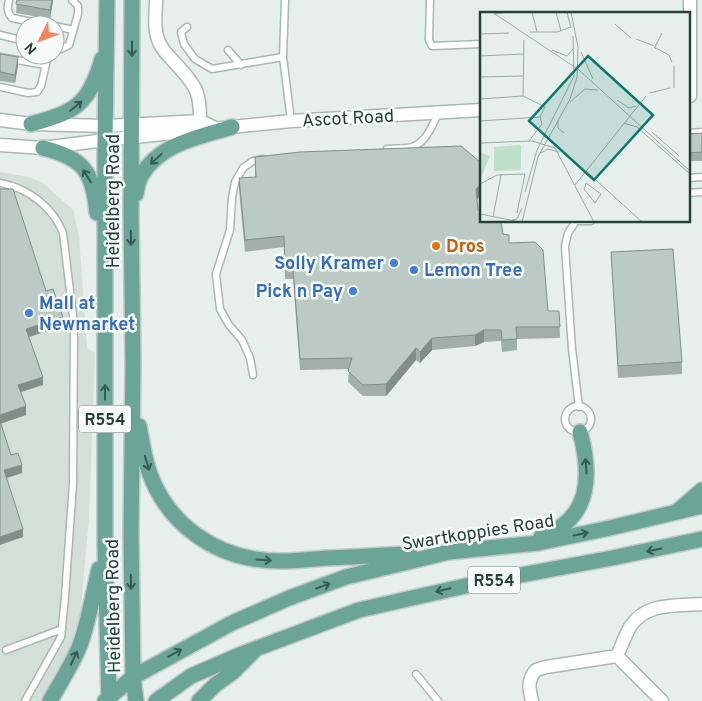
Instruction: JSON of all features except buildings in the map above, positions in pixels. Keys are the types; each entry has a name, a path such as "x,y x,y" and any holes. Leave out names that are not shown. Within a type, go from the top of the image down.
{"main road":[{"name":"Heidelberg Road","path":"107,0 105,545 108,700"},
{"name":"Heidelberg Road","path":"132,0 131,213 133,398 131,533 133,677 136,701"},
{"path":"31,124 70,111 84,99 95,82 107,41"},
{"path":"131,213 140,178 146,168 165,150 177,144 232,127"},
{"path":"43,148 69,157 79,164 90,178 94,190 105,292"},
{"path":"133,398 146,460 156,488 172,513 189,531 209,544 228,552 254,559 280,561 449,552"},
{"path":"516,545 544,536 573,518 587,484 585,457 580,432"},
{"path":"676,512 702,490"},
{"name":"Swartkoppies Road","path":"108,700 133,677 232,623 289,598 346,577 449,552 547,541 702,506"},
{"name":"R554","path":"156,701 191,676 256,648 359,610 483,582 702,539"},
{"path":"50,701 80,645 105,545"},
{"path":"199,701 233,672 256,648"}],"street":[{"path":"0,145 43,148 106,133 200,126 202,111 195,86 158,42 156,33 156,0"},
{"path":"690,0 693,95"},
{"name":"Ascot Road","path":"200,126 215,128 290,121 480,110"},
{"path":"0,120 106,133"},
{"path":"617,656 630,627 648,609 702,604"},
{"path":"532,701 529,682 536,670 617,656"},
{"path":"617,656 662,701"}],"lane":[{"path":"9,0 7,6 8,13 15,19"},
{"path":"65,46 69,44 78,6 72,0"},
{"path":"285,0 283,58 290,121"},
{"path":"430,0 428,40 432,46 480,44"},
{"path":"187,27 181,32 184,44 194,59 212,69 283,58"},
{"path":"65,28 73,30"},
{"path":"0,35 15,39"},
{"path":"228,50 241,64"},
{"path":"0,57 15,60"},
{"path":"0,87 28,93 37,92 41,86 46,65"},
{"path":"384,149 413,147 420,143 439,112"},
{"path":"253,375 250,358 242,340 220,309 216,274 230,230 232,198 236,182 243,168 253,161 271,158"},
{"path":"0,183 18,188 47,207 58,221 63,233 74,324 73,483 61,637 25,701"},
{"path":"576,222 568,233 565,246 572,349 579,407"},
{"path":"579,407 586,410 591,419 589,426 580,432 571,430 565,420 569,410 579,407"},
{"path":"6,650 62,629"},
{"path":"416,674 438,701"}],"shaded area":[{"path":"0,172 29,177 43,183 73,210 79,236 87,348 95,353 89,519 79,627 75,646 45,701 0,701"}],"place":[{"name":"Dros","path":"436,246"},
{"name":"Solly Kramer","path":"394,263"},
{"name":"Lemon Tree","path":"414,270"},
{"name":"Pick n Pay","path":"353,291"},
{"name":"Mall at Newmarket","path":"29,313"}]}
